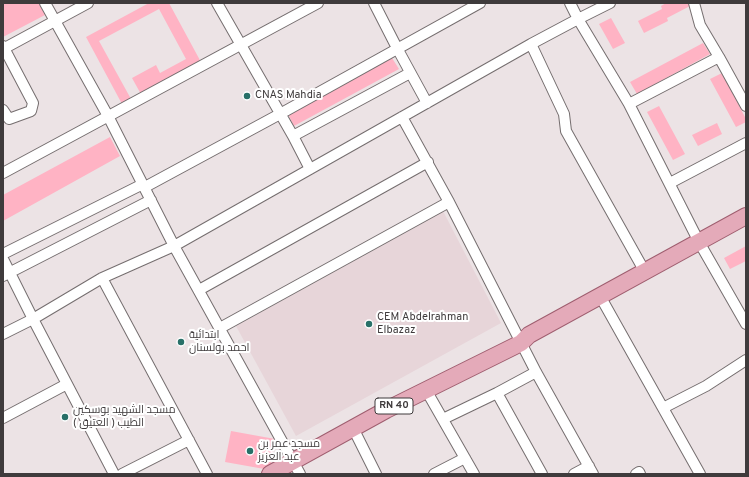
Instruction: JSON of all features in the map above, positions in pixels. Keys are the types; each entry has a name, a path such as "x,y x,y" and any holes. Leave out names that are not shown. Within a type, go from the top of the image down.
{"main road":[{"name":"RN 40","path":"270,474 297,468 353,428 521,342 529,335 602,299 701,246 746,216"},
{"name":"RN 40","path":"602,299 644,272 746,226"}],"street":[{"path":"45,3 108,116 174,246 297,468"},
{"path":"3,110 9,119 31,110 34,103 3,48 88,3"},
{"path":"217,3 310,169"},
{"path":"3,173 318,3"},
{"path":"374,3 427,103"},
{"path":"3,254 144,186 280,114 480,3"},
{"path":"570,3 578,19 630,104 701,246 746,324"},
{"path":"3,334 33,319 102,278 174,246 531,44 610,3"},
{"path":"694,3 700,25 746,106"},
{"path":"531,44 564,114 566,131 644,272"},
{"path":"630,104 719,57"},
{"path":"292,136 410,72"},
{"path":"402,117 428,162 536,372 591,470 574,474"},
{"path":"670,184 746,143"},
{"path":"199,290 428,162"},
{"path":"7,274 151,200"},
{"path":"220,328 449,202"},
{"path":"3,259 7,274 33,319 114,474"},
{"path":"102,278 207,474"},
{"path":"602,299 698,473"},
{"path":"663,408 706,386 746,360"},
{"path":"443,419 498,393 536,372"},
{"path":"3,418 67,384"},
{"path":"426,390 474,474"},
{"path":"498,393 542,474"},
{"path":"353,428 376,474"},
{"path":"122,474 189,440"},
{"path":"436,473 465,458"},
{"path":"636,474 639,472 640,474"}],"shaded area":[{"name":"CEM Abdelrahman Elbazaz","path":"443,211 501,323 296,436 236,326"}],"building":[{"path":"3,3 39,3 45,15 3,37"},
{"path":"149,3 169,3 202,64 142,96 132,78 156,65 160,73 186,59 159,9 99,41 131,99 122,104 86,37"},
{"path":"666,3 691,3 692,5 667,18 668,21 644,33 638,21 662,9 661,6"},
{"path":"611,18 625,43 613,49 599,24"},
{"path":"703,43 710,54 637,94 630,82"},
{"path":"392,58 399,69 294,126 288,114"},
{"path":"722,73 746,119 746,122 736,127 710,79"},
{"path":"659,106 685,154 673,160 647,112"},
{"path":"717,123 722,134 698,146 692,135"},
{"path":"110,137 120,156 3,221 3,195"},
{"path":"746,246 746,261 730,269 724,258"},
{"name":"مسجد عمر بن عبد العزيز","path":"231,431 275,439 270,470 225,462"}],"place":[{"name":"CNAS Mahdia","path":"247,96"},
{"name":"CEM Abdelrahman Elbazaz","path":"369,324"},
{"name":"ابتدائية احمد بولسنان","path":"181,342"},
{"name":"مسجد الشهيد بوسكين الطيب ( العتيق )","path":"65,417"},
{"name":"مسجد عمر بن عبد العزيز","path":"250,451"}]}
